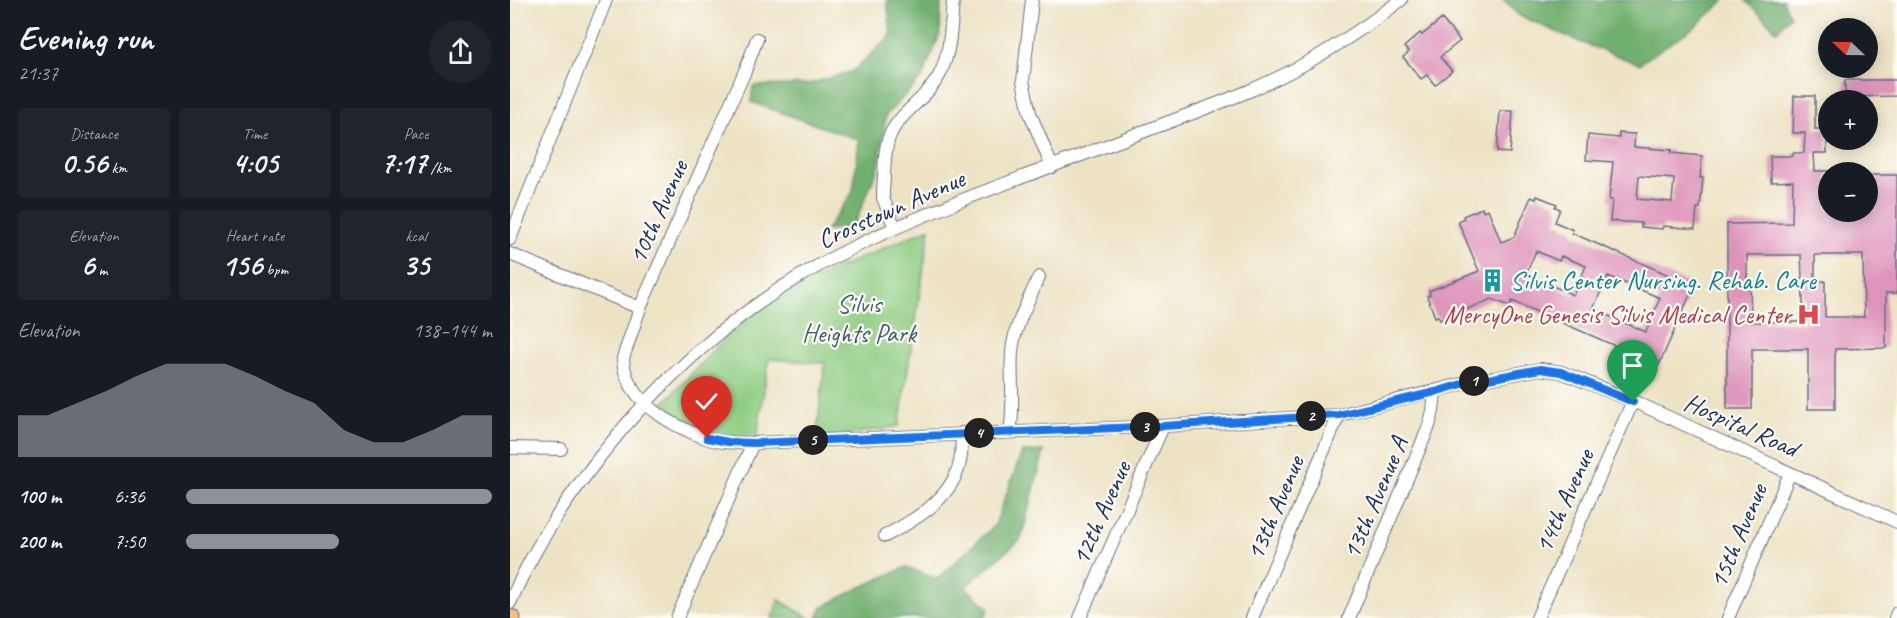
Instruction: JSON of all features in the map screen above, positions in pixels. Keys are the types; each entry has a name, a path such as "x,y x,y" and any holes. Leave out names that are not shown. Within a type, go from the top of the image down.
{"street":[{"path":"510,240 606,0"},
{"path":"895,228 883,198 889,138 896,125 933,87 941,72 948,51 953,0"},
{"path":"1032,0 1023,81 1030,113 1052,167"},
{"name":"Crosstown Avenue","path":"510,603 535,550 594,462 669,376 700,348 758,303 818,265 895,228 1268,82 1349,38 1401,0"},
{"name":"10th Avenue","path":"645,402 633,389 623,366 625,349 640,308 757,39"},
{"path":"510,254 640,308"},
{"path":"1010,432 1014,340 1039,277"},
{"name":"Hospital Road","path":"645,402 674,424 707,438 753,443 1163,426 1339,415 1462,384 1540,369 1561,372 1633,402 1897,522"},
{"name":"13th Avenue A","path":"1349,618 1429,426 1435,392"},
{"name":"14th Avenue","path":"1537,618 1633,402"},
{"name":"13th Avenue","path":"1252,618 1339,415"},
{"name":"12th Avenue","path":"1080,618 1163,426"},
{"path":"885,536 926,512 945,491 959,467 962,433"},
{"path":"677,618 753,443"},
{"path":"510,448 561,449"},
{"name":"15th Avenue","path":"1728,618 1790,472"},
{"path":"1895,618 1897,613"}],"green space":[{"path":"887,0 941,0 940,34 922,78 886,115 879,166 853,227 826,230 853,192 859,140 751,102 753,86 809,84 853,71 891,35"},
{"path":"1503,0 1725,0 1696,26 1639,64 1520,16"},
{"path":"1745,0 1783,0 1790,16 1777,31"},
{"name":"Silvis Heights Park","path":"930,228 899,426 816,440 825,363 769,359 757,435 719,441 661,406 758,303"},
{"path":"1044,451 1021,539 965,587 989,608 985,618 817,618 821,608 906,567 937,579 995,525 1022,452"},
{"path":"779,600 809,618 772,618"}],"building":[{"path":"1442,19 1460,41 1440,57 1452,71 1435,85 1427,75 1421,79 1403,57 1409,52 1404,47"},
{"path":"1845,80 1897,80 1897,96 1878,96 1878,90 1845,90"},
{"path":"1794,96 1815,96 1815,129 1818,129 1818,150 1827,150 1827,153 1814,153 1815,171 1818,171 1818,222 1878,222 1878,175 1897,175 1897,293 1886,293 1886,348 1835,349 1835,409 1808,409 1808,349 1752,349 1752,409 1727,409 1727,224 1792,223 1793,181 1771,182 1770,156 1793,156 1793,153 1804,153 1805,133 1793,133","holes":["1747,255 1801,255 1804,322 1751,322","1815,255 1863,255 1864,317 1825,317 1825,281 1815,281"]},
{"path":"1500,111 1513,111 1510,153 1497,152"},
{"path":"1619,133 1635,134 1634,147 1672,150 1671,153 1702,156 1700,178 1703,178 1695,229 1663,226 1662,229 1641,227 1641,223 1610,221 1612,200 1609,200 1613,162 1586,160 1588,135 1619,138","holes":["1639,176 1674,179 1672,202 1637,199"]},
{"name":"Silvis Center Nursing. Rehab. Care","path":"1537,196 1557,204 1555,207 1560,209 1555,222 1573,230 1572,233 1694,286 1659,365 1512,301 1510,306 1492,299 1440,320 1438,316 1435,317 1427,296 1430,295 1429,291 1479,271 1458,221 1464,218 1463,216 1482,208 1483,211 1488,209 1501,242 1514,237 1531,197 1536,199","holes":["1536,251 1559,261 1561,256 1586,266 1573,295 1526,274","1608,276 1660,298 1646,332 1593,309"]}],"place":[{"name":"Silvis Center Nursing. Rehab. Care","path":"1492,280"},
{"name":"MercyOne Genesis Silvis Medical Center","path":"1809,314"}],"route":[{"path":"707,438 753,443 1163,426 1339,415 1462,384 1540,369 1561,372 1633,402"}]}
